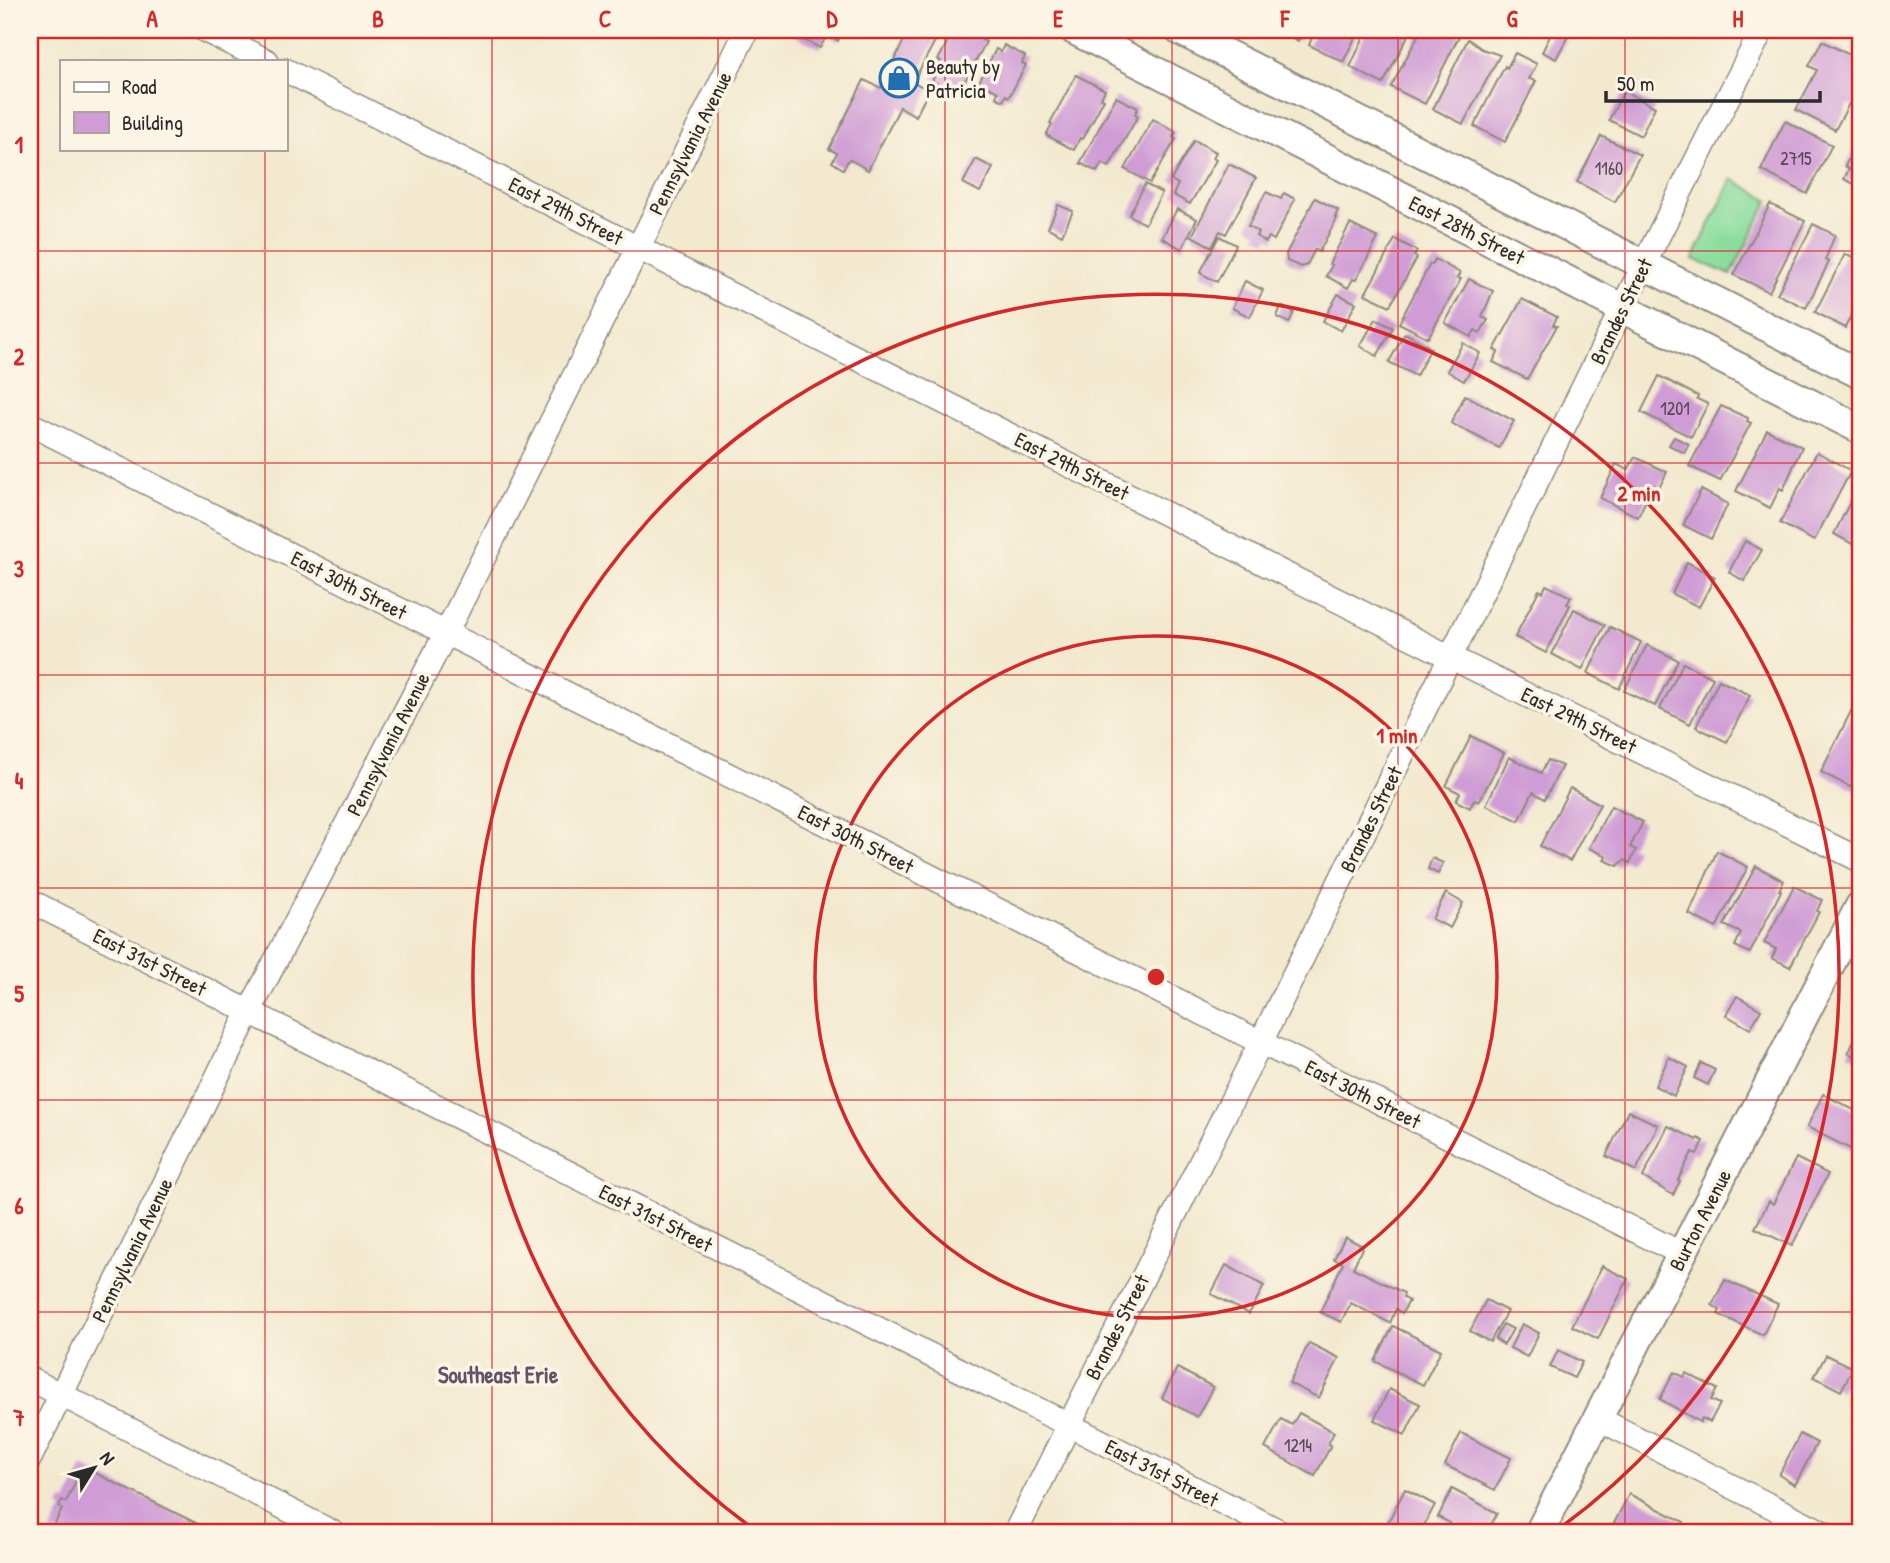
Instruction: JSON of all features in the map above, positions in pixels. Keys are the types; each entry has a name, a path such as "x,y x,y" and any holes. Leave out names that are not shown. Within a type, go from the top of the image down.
{"street":[{"path":"204,30 265,60"},
{"name":"Pennsylvania Avenue","path":"30,1458 249,1012 446,633 747,30"},
{"name":"East 28th Street","path":"1074,30 1860,429"},
{"path":"1180,30 1860,374"},
{"name":"Brandes Street","path":"1015,1533 1261,1043 1643,265 1762,30"},
{"name":"East 29th Street","path":"287,72 1450,657 1860,860"},
{"name":"East 30th Street","path":"30,424 1682,1254"},
{"name":"East 31st Street","path":"30,901 1283,1533"},
{"name":"Burton Avenue","path":"1539,1533 1860,906"},
{"path":"30,1380 334,1533"},
{"path":"1599,1419 1824,1533"}],"green space":[{"path":"1732,179 1769,200 1731,275 1693,259"}],"building":[{"path":"795,30 844,30 838,41 827,35 820,48 793,35"},
{"path":"903,30 941,30 913,82 929,90 916,116 900,107 868,170 849,159 843,169 832,162 837,153 829,149 864,80 881,88 905,38 899,35"},
{"path":"954,30 979,30 985,33 982,40 986,42 958,94 932,81 941,61 938,60"},
{"path":"1277,30 1304,30 1298,41"},
{"path":"1315,30 1359,30 1343,62 1309,45"},
{"path":"1367,30 1411,30 1383,84 1350,67"},
{"path":"1421,30 1449,30 1460,34 1425,104 1391,87"},
{"path":"1553,30 1569,34 1556,59 1542,52"},
{"path":"1468,39 1482,49 1500,55 1463,124 1433,109"},
{"path":"1822,41 1860,60 1860,83 1857,88 1860,90 1860,111 1849,104 1835,130 1796,110 1817,70 1809,66"},
{"path":"1004,45 1025,56 1022,63 1026,65 1009,97 1006,95 1003,101 996,97 998,92 979,82 996,49 1001,52"},
{"path":"1515,53 1537,64 1529,79 1536,81 1505,142 1474,126 1505,66 1507,68"},
{"path":"1076,75 1105,90 1101,98 1104,99 1083,139 1080,138 1074,150 1046,135"},
{"path":"1624,91 1655,107 1641,136 1609,120"},
{"path":"1116,97 1138,108 1135,114 1138,116 1109,167 1102,163 1097,172 1080,163"},
{"path":"1153,119 1176,132 1173,137 1176,139 1150,183 1125,169"},
{"path":"1785,121 1832,145 1807,194 1761,170"},
{"path":"1601,136 1640,155 1615,202 1577,182"},
{"path":"1194,140 1216,152 1213,158 1216,160 1190,204 1173,195 1178,184 1171,180"},
{"path":"1856,145 1860,147 1860,187 1844,179 1849,169 1845,166"},
{"path":"976,159 993,168 980,192 963,183"},
{"path":"1229,164 1256,178 1226,234 1220,231 1212,247 1192,236"},
{"path":"1145,184 1162,193 1145,224 1129,215"},
{"path":"1266,192 1281,199 1284,193 1295,199 1274,240 1269,237 1266,242 1256,236 1258,232 1248,226"},
{"path":"1315,198 1338,210 1335,217 1337,218 1319,252 1315,249 1307,265 1301,267 1287,261 1286,254"},
{"path":"1770,204 1805,221 1769,292 1734,275"},
{"path":"1058,205 1073,211 1062,235 1048,228"},
{"path":"1177,209 1197,219 1182,249 1162,238"},
{"path":"1350,224 1378,238 1356,280 1353,279 1348,288 1326,276 1332,265 1329,264"},
{"path":"1813,224 1835,235 1825,260 1829,262 1806,308 1777,294"},
{"path":"1219,236 1236,245 1217,282 1200,273"},
{"path":"1395,239 1417,251 1414,256 1417,258 1390,306 1365,294"},
{"path":"1845,254 1860,262 1856,270 1860,272 1860,297 1845,328 1815,312"},
{"path":"1435,259 1460,273 1457,278 1461,279 1428,338 1399,323"},
{"path":"1469,279 1493,291 1482,317 1488,320 1480,333 1475,330 1471,337 1445,323"},
{"path":"1245,281 1263,290 1250,317 1232,308"},
{"path":"1338,294 1356,303 1341,331 1323,321"},
{"path":"1522,299 1557,317 1553,325 1557,326 1527,379 1493,362 1498,352 1494,350"},
{"path":"1281,306 1294,312 1289,323 1277,317"},
{"path":"1376,319 1393,328 1377,356 1360,346"},
{"path":"1405,333 1431,348 1416,376 1389,362"},
{"path":"1463,343 1480,353 1464,381 1447,371"},
{"path":"1659,376 1708,404 1691,437 1641,412"},
{"path":"1465,395 1514,421 1499,448 1451,423"},
{"path":"1721,406 1748,418 1747,421 1751,423 1720,481 1689,466"},
{"path":"1767,430 1802,447 1783,490 1780,488 1770,508 1736,491"},
{"path":"1674,437 1689,444 1684,453 1669,445"},
{"path":"1817,452 1851,471 1814,541 1780,523"},
{"path":"1635,457 1667,472 1659,488 1653,485 1638,517 1600,498 1616,464 1628,470"},
{"path":"1857,488 1860,490 1860,548 1834,534"},
{"path":"1701,490 1728,504 1711,539 1683,525"},
{"path":"1745,541 1762,550 1744,581 1729,572"},
{"path":"1687,562 1715,577 1699,607 1672,594"},
{"path":"1546,585 1571,597 1567,604 1570,605 1546,653 1515,637 1539,590 1543,592"},
{"path":"1574,609 1605,625 1582,670 1552,654"},
{"path":"1610,627 1641,642 1619,689 1588,673"},
{"path":"1647,645 1678,660 1655,706 1624,691"},
{"path":"1683,663 1713,678 1690,724 1660,709"},
{"path":"1719,680 1750,695 1727,742 1696,727"},
{"path":"1860,693 1860,792 1821,772"},
{"path":"1471,736 1504,753 1479,802 1474,800 1470,808 1456,801 1460,793 1446,786"},
{"path":"1509,757 1541,773 1548,760 1562,766 1545,799 1533,792 1519,821 1486,805"},
{"path":"1570,788 1600,804 1570,861 1540,846"},
{"path":"1611,806 1643,822 1630,847 1636,850 1630,863 1624,860 1618,866 1604,860 1606,856 1589,848"},
{"path":"1717,851 1748,867 1716,928 1689,914"},
{"path":"1432,858 1443,863 1438,874 1428,869"},
{"path":"1756,866 1784,881 1750,953 1735,946 1741,933 1724,925"},
{"path":"1794,886 1822,900 1817,911 1819,912 1790,967 1772,958 1776,949 1764,943"},
{"path":"1446,893 1463,903 1450,928 1432,919"},
{"path":"1737,996 1761,1010 1750,1029 1726,1015"},
{"path":"1857,1036 1860,1038 1860,1059 1848,1053"},
{"path":"1669,1057 1688,1067 1674,1096 1655,1086"},
{"path":"1701,1063 1715,1070 1708,1085 1694,1078"},
{"path":"1823,1094 1860,1113 1858,1153 1807,1127"},
{"path":"1628,1111 1658,1125 1636,1171 1606,1156"},
{"path":"1668,1126 1704,1141 1697,1154 1692,1152 1673,1195 1643,1177"},
{"path":"1796,1158 1828,1174 1792,1246 1755,1228 1769,1201 1773,1204"},
{"path":"1345,1237 1363,1246 1353,1268 1404,1293 1403,1297 1409,1301 1402,1313 1396,1309 1390,1323 1351,1303 1341,1322 1320,1312 1343,1263 1334,1259"},
{"path":"1226,1265 1264,1286 1249,1314 1211,1294"},
{"path":"1602,1266 1628,1279 1598,1339 1572,1326"},
{"path":"1725,1280 1778,1304 1763,1335 1718,1314 1720,1310 1712,1305"},
{"path":"1486,1300 1507,1311 1490,1342 1470,1331"},
{"path":"1503,1324 1513,1329 1504,1345 1495,1339"},
{"path":"1522,1324 1539,1333 1527,1357 1510,1348"},
{"path":"1393,1326 1441,1350 1423,1385 1375,1361"},
{"path":"1309,1343 1339,1358 1319,1398 1289,1383"},
{"path":"1558,1350 1582,1362 1574,1378 1550,1367"},
{"path":"1826,1355 1853,1368 1841,1391 1814,1377"},
{"path":"1177,1368 1213,1387 1197,1417 1162,1398"},
{"path":"1674,1372 1684,1377 1686,1373 1717,1389 1711,1400 1720,1404 1710,1422 1702,1418 1700,1422 1660,1399"},
{"path":"1389,1389 1420,1404 1405,1435 1374,1420"},
{"path":"1299,1413 1334,1432 1328,1444 1331,1445 1315,1476 1265,1448 1281,1419 1292,1425"},
{"path":"1461,1433 1511,1458 1495,1490 1445,1465"},
{"path":"1800,1434 1817,1443 1795,1485 1779,1475"},
{"path":"83,1467 216,1533 50,1533 62,1509 59,1507 62,1500 66,1502"},
{"path":"1405,1489 1435,1505 1420,1533 1410,1533 1388,1522"},
{"path":"1452,1489 1497,1513 1487,1533 1444,1533 1450,1523 1438,1517"},
{"path":"1629,1494 1684,1522 1678,1533 1609,1533"}],"place":[{"name":"Beauty by Patricia","path":"899,78"}],"district":[{"name":"Southeast Erie","path":"498,1374"}]}
